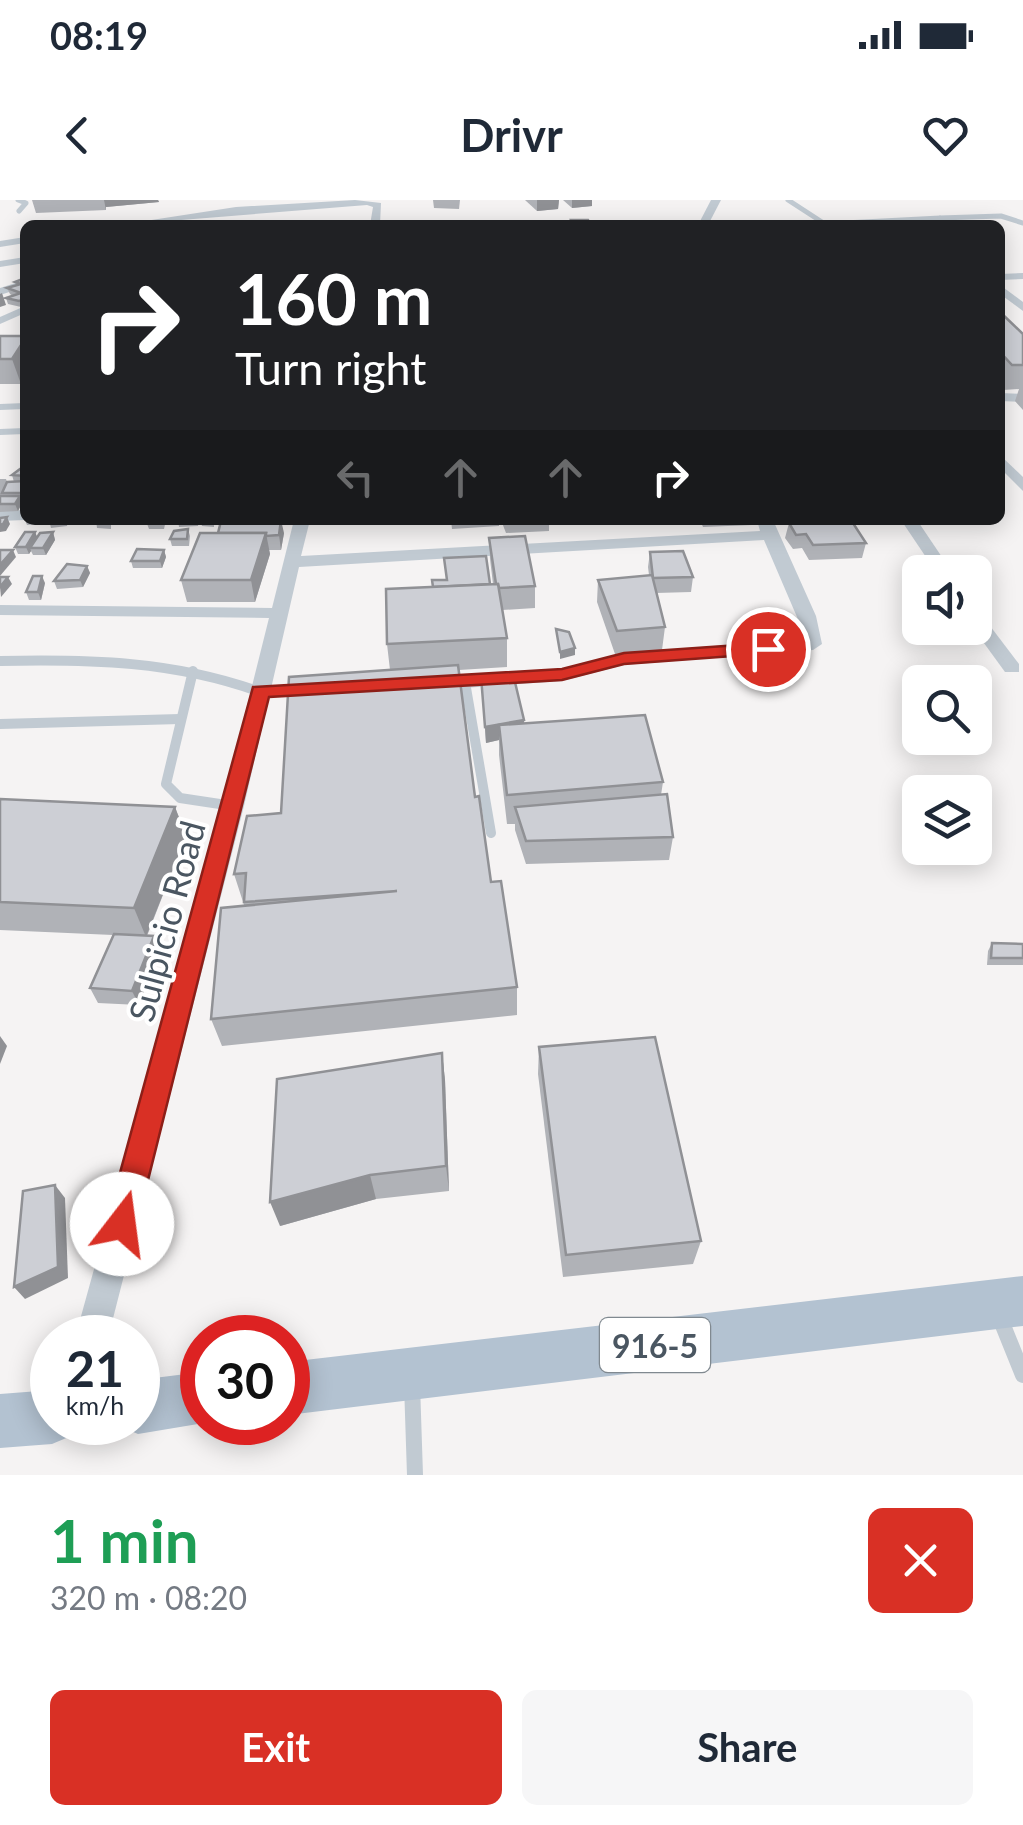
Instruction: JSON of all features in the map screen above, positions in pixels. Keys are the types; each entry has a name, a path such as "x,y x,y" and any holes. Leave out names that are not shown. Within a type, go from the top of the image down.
{"main road":[{"name":"916-5","path":"310,1386 1009,1303"},
{"path":"0,1422 30,1419"}],"street":[{"path":"159,220 308,204 367,202 378,205 376,220"},
{"path":"308,204 314,217"},
{"path":"267,220 308,204"},
{"path":"196,220 216,212"},
{"path":"20,312 1,322 20,320"},
{"path":"1005,465 1023,486"},
{"name":"Sulpicio Road","path":"97,1315 233,806 270,691 279,613 301,525"},
{"path":"912,525 933,555"},
{"path":"292,562 767,527 812,630 813,644 624,659 562,674 409,685"},
{"path":"0,610 279,613"},
{"path":"992,641 1012,668"}],"lane":[{"path":"18,200 26,203 19,211"},
{"path":"788,200 818,220"},
{"path":"907,220 993,215 1023,223"},
{"path":"0,661 126,661 193,670 270,691"},
{"path":"193,670 166,784 180,798 233,806"},
{"path":"465,682 491,833"},
{"path":"0,724 180,720"},
{"path":"1009,1303 1023,1375"},
{"path":"412,1374 415,1475"}],"building":[{"path":"1005,317 1023,334 1023,365 1012,365 1005,357"},
{"path":"0,336 20,336 20,347 12,359 0,359"},
{"path":"20,481 20,493 2,493 7,482"},
{"path":"0,496 20,496 15,504 0,504"},
{"path":"220,525 280,525 279,535 218,533"},
{"path":"790,525 854,525 866,543 813,545 806,534 796,535"},
{"path":"188,529 187,539 170,539 174,531"},
{"path":"25,532 35,532 26,547 15,547"},
{"path":"53,532 43,548 30,548 40,533"},
{"path":"200,533 266,533 251,580 181,580"},
{"path":"525,536 535,586 499,588 489,538"},
{"path":"137,549 164,550 160,561 131,561"},
{"path":"0,550 13,550 0,565"},
{"path":"683,551 693,577 653,578 650,552"},
{"path":"486,556 490,584 433,587 432,580 447,580 444,558"},
{"path":"67,564 87,566 80,580 54,581"},
{"path":"652,575 665,627 617,631 598,580"},
{"path":"33,576 42,576 38,592 26,592"},
{"path":"498,584 507,638 387,644 386,589"},
{"path":"556,629 569,632 575,648 560,652"},
{"path":"458,665 475,797 479,796 491,882 501,881 517,987 211,1019 221,908 397,891 244,902 246,873 234,874 247,816 281,813 289,677"},
{"path":"481,676 514,678 524,720 485,727"},
{"path":"645,715 663,782 507,795 499,725"},
{"path":"667,794 673,837 526,841 515,807"},
{"path":"0,799 175,807 134,908 0,902"},
{"path":"114,934 154,936 132,991 90,988"},
{"path":"992,943 1023,944 1023,958 991,958"},
{"path":"655,1037 701,1241 566,1255 539,1047"},
{"path":"442,1053 446,1166 370,1175 270,1202 277,1079"},
{"path":"55,1185 58,1267 14,1287 23,1191"}],"route":[{"path":"122,1224 260,692 562,674 624,659 768,649"}]}
